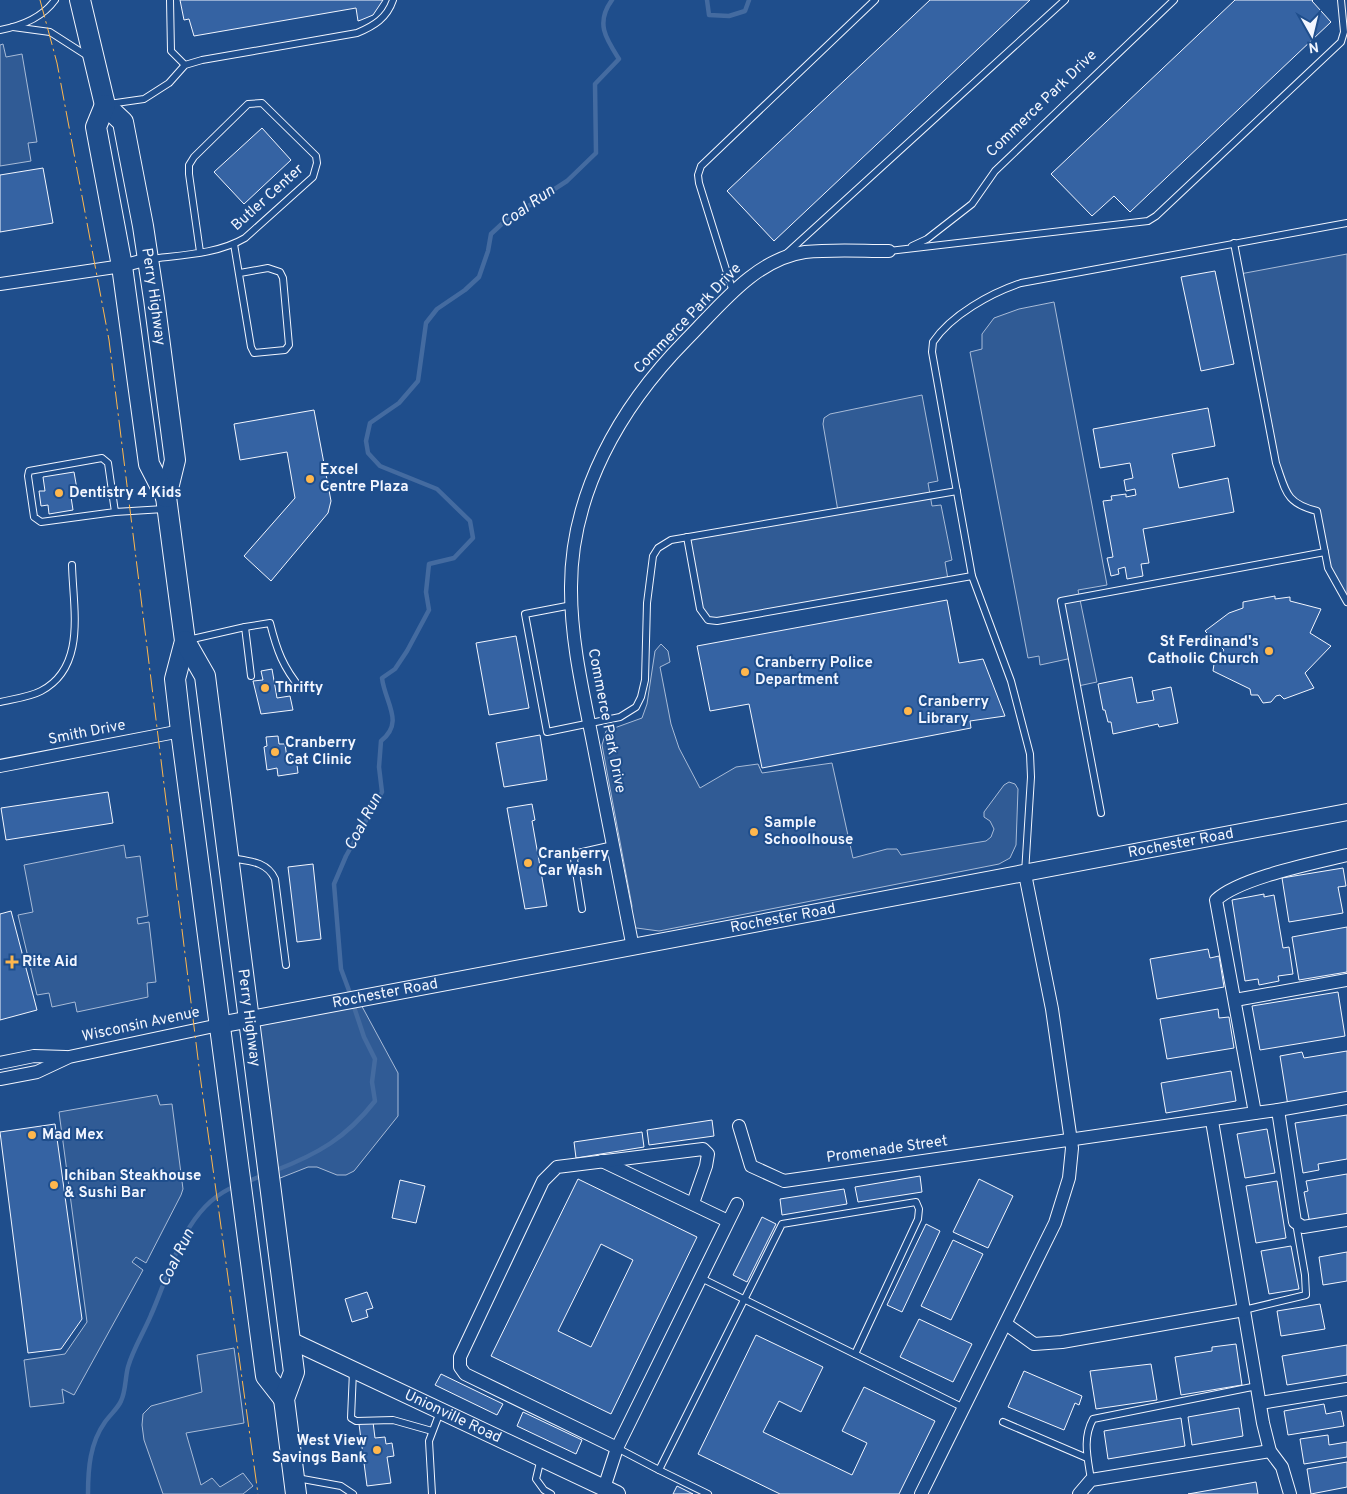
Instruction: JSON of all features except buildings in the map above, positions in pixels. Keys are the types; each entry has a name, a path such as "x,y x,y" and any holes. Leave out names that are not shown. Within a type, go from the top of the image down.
{"main road":[{"path":"80,0 105,105"},
{"name":"Perry Highway","path":"167,503 148,464 122,266 96,127 105,105 123,122 148,259 175,460 167,503 185,641 175,679 181,732 266,1376 284,1399"},
{"name":"Perry Highway","path":"185,641 205,676 294,1372 284,1399 295,1486"}],"street":[{"name":"Commerce Park Drive","path":"633,948 576,652 572,605 572,560 580,514 592,478 605,450 641,391 668,358 733,293 758,271 780,260 803,252 889,250"},
{"path":"0,284 122,266 148,259"},
{"name":"Smith Drive","path":"0,766 181,732"},
{"name":"Rochester Road","path":"219,1025 1347,812"},
{"path":"1255,1113 1216,900 1225,891 1242,885 1293,868 1347,855"},
{"path":"921,1494 1055,1223 1069,1178 1071,1140 1052,1009 1025,874"},
{"path":"1235,1000 1347,980"},
{"name":"Wisconsin Avenue","path":"0,1079 36,1072 69,1057 219,1025"},
{"name":"Wisconsin Avenue","path":"0,1063 34,1056 69,1057"},
{"name":"Promenade Street","path":"739,1126 751,1166 784,1181 1212,1121 1347,1098"},
{"path":"1278,1110 1295,1222 1303,1227 1347,1220"},
{"path":"1212,1121 1257,1386 1270,1451 1282,1467 1290,1494"},
{"path":"617,1448 465,1374 460,1366 460,1357 548,1173 557,1167 703,1149 708,1154 706,1166 693,1203"},
{"path":"600,1161 728,1221"},
{"path":"610,1491 617,1448 737,1204"},
{"path":"1006,1324 1034,1344 1062,1342 1244,1310"},
{"name":"Unionville Road","path":"290,1340 610,1491"},
{"path":"1260,1402 1347,1389"},
{"path":"1079,1494 1091,1480 1270,1451"}],"lane":[{"path":"0,30 38,17 55,0"},
{"path":"170,0 171,52 185,65"},
{"path":"105,105 144,98 169,83 185,65 202,60 358,33 374,26 384,16 393,0"},
{"path":"733,293 699,183 698,175 701,166 874,0"},
{"path":"780,260 1065,0"},
{"name":"Commerce Park Drive","path":"889,250 911,246 927,239 972,204 995,171 1174,0"},
{"path":"889,250 1148,221 1156,216 1341,42 1344,32 1340,0"},
{"path":"13,27 50,32 96,62"},
{"name":"Butler Center","path":"148,259 200,252 234,244 244,238 313,176 317,163 316,156 262,103 255,102 242,108 194,157 190,165 189,174 200,252"},
{"path":"1025,874 1032,777 1030,754 1012,681 972,576 932,352 933,342 943,329 984,298 1002,289 1021,283 1347,223"},
{"path":"1234,243 1276,463 1288,497 1303,507 1317,510 1328,568 1347,602"},
{"path":"234,244 251,346 254,353 285,350 289,345 283,278 280,272 268,268 240,273"},
{"path":"115,512 108,463 102,458 29,472 34,517 41,522 115,512 167,503"},
{"path":"572,605 525,614 547,732 629,713 642,697 645,680 647,602 654,556 658,548 663,544 687,537 957,490"},
{"path":"687,537 700,609 708,620 716,621 972,576"},
{"path":"1101,813 1061,601 1325,552"},
{"path":"0,702 41,692 58,679 69,664 74,644 72,564"},
{"path":"185,641 270,623 278,654 285,669 301,689"},
{"path":"245,627 252,676"},
{"path":"582,909 574,859 578,852 613,845"},
{"path":"228,857 261,864 271,870 274,879 286,965"},
{"path":"659,1470 782,1224 916,1202 919,1209 918,1219 855,1354"},
{"path":"1244,1310 1306,1295 1305,1275 1295,1222"},
{"path":"700,1278 962,1408"},
{"path":"353,1370 351,1418 356,1421 394,1420 432,1431"},
{"path":"1091,1480 1086,1447 1088,1429 1093,1419 1257,1386"},
{"path":"432,1494 429,1441 440,1411"},
{"path":"1003,1422 1088,1458"},
{"path":"617,1448 708,1494"},
{"path":"541,1458 536,1479 544,1490 552,1494"},
{"path":"295,1486 341,1486 353,1494"}],"shaded area":[{"path":"3,44 6,57 22,54 37,142 28,143 31,161 0,166 0,45"},
{"path":"1347,254 1347,601 1328,568 1318,510 1288,497 1276,462 1240,274"},
{"path":"1054,302 1107,585 1078,590 1097,682 1078,686 1072,658 1040,665 1039,656 1028,658 970,352 982,349 982,334 994,318 1019,309"},
{"path":"922,395 938,481 928,483 932,506 941,505 952,560 945,562 948,579 717,621 703,616 687,537 838,511 823,424 824,418 830,414"},
{"path":"661,644 668,651 670,662 660,667 671,724 679,748 700,788 736,767 758,764 762,773 832,763 853,858 887,849 897,849 901,855 986,841 991,837 994,829 990,821 984,817 984,812 1004,785 1009,782 1015,784 1018,789 1016,845 1010,858 999,864 659,931 629,927 632,906 602,745 606,731 642,718 647,704 655,651"},
{"path":"124,845 126,858 140,856 148,916 137,918 138,924 149,922 156,982 147,983 148,997 77,1012 75,1002 52,1007 49,993 37,995 18,915 33,912 24,865"},
{"path":"358,999 398,1073 398,1116 354,1171 346,1175 337,1175 317,1167 308,1167 270,1182 249,1020"},
{"path":"157,1095 160,1105 172,1104 183,1189 181,1195 146,1263 136,1257 132,1262 143,1270 74,1395 62,1389 64,1403 30,1407 24,1360 65,1354 87,1322 59,1112"},
{"path":"234,1348 244,1423 186,1433 201,1485 212,1478 220,1487 243,1473 253,1486 243,1494 163,1494 144,1440 143,1414 151,1406 202,1392 197,1355"}],"waterway":[{"name":"Coal Run","path":"351,996 341,969 334,884 346,856 382,792 379,767 381,741 392,727 393,719 382,678 395,669 429,610 426,592 429,564 454,558 473,538 470,521 437,489 380,466 368,453 366,441 370,423 399,403 418,381 426,323 437,309 465,290 479,277 488,251 491,234 505,221 567,181 596,153 595,84 619,59 610,45 603,24 604,16 612,0"},
{"name":"Coal Run","path":"707,0 709,15 729,16 745,11 749,0"},
{"name":"Coal Run","path":"274,1171 330,1144 353,1125 375,1101 372,1082 375,1059 364,1037 353,1004"},
{"name":"Coal Run","path":"246,1182 264,1175"},
{"name":"Coal Run","path":"88,1494 89,1465 96,1438 105,1422 121,1401 130,1360 151,1315 173,1259 192,1223 204,1208 219,1195 236,1186"}],"power":[{"path":"40,0 57,63 109,340 200,1075 258,1494"}],"place":[{"name":"Excel Centre Plaza","path":"310,479"},
{"name":"Dentistry 4 Kids","path":"59,493"},
{"name":"St Ferdinand's Catholic Church","path":"1269,651"},
{"name":"Cranberry Police Department","path":"745,672"},
{"name":"Thrifty","path":"265,688"},
{"name":"Cranberry Library","path":"908,711"},
{"name":"Cranberry Cat Clinic","path":"275,752"},
{"name":"Sample Schoolhouse","path":"754,832"},
{"name":"Cranberry Car Wash","path":"528,863"},
{"name":"Rite Aid","path":"12,962"},
{"name":"Mad Mex","path":"32,1135"},
{"name":"Ichiban Steakhouse & Sushi Bar","path":"54,1185"},
{"name":"West View Savings Bank","path":"377,1450"}]}
